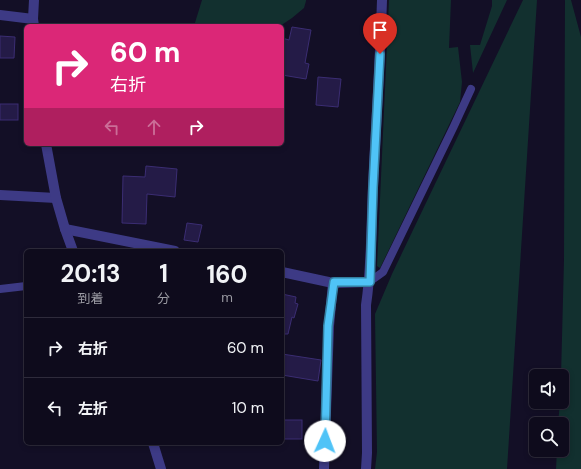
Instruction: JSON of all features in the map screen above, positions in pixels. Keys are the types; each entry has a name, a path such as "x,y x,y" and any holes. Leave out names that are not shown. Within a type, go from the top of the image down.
{"street":[{"path":"0,15 34,22 34,0"},
{"path":"366,469 366,305 370,282 382,0"},
{"path":"46,146 56,198 72,249"},
{"path":"0,195 56,198"},
{"path":"65,229 165,249"},
{"path":"284,272 334,282 370,282"},
{"path":"324,469 328,326 334,282"},
{"path":"154,445 161,469"}],"lane":[{"path":"370,282 383,272 471,89"},
{"path":"0,289 24,286"}],"green space":[{"path":"202,0 306,0 304,8 283,24 195,24"},
{"path":"389,0 451,0 449,48 458,47 462,82 460,102 380,268 377,266"},
{"path":"492,0 507,0 473,73 470,45 480,45 492,6"},
{"path":"523,0 537,0 507,469 375,469 377,452 375,314 392,274"},
{"path":"565,0 571,0 581,37 581,469 556,469 557,457 569,457 569,417 559,417 559,409 569,409 569,369 561,369 564,260"}],"building":[{"path":"292,27 311,30 305,63 309,64 306,79 284,75 284,39 289,40"},
{"path":"0,36 15,37 14,58 0,58"},
{"path":"318,77 341,79 338,107 316,105"},
{"path":"0,104 18,104 18,120 0,120"},
{"path":"146,166 177,169 175,197 147,194 146,224 122,223 123,176 145,177"},
{"path":"187,223 202,225 198,242 184,240"},
{"path":"284,294 296,297 295,303 298,304 294,318 292,317 288,334 284,334"},
{"path":"284,354 321,360 318,381 284,375"},
{"path":"284,420 302,420 302,439 284,439"}],"route":[{"path":"325,441 328,326 334,282 370,282 380,54"}]}
